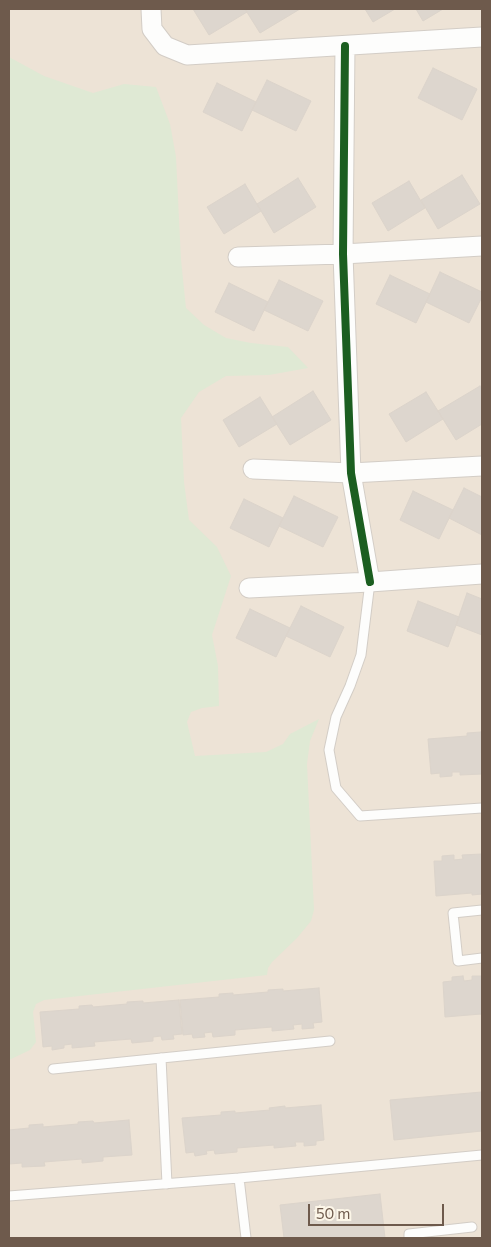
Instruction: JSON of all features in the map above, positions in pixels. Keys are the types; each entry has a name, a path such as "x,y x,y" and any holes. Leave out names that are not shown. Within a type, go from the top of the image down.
{"street":[{"path":"151,9 152,29 165,46 187,55 482,37"},
{"path":"345,46 342,254 351,473 370,582"},
{"path":"238,257 342,254 482,246"},
{"path":"253,469 351,473 482,466"},
{"path":"249,588 482,574"}],"lane":[{"path":"370,582 361,654 350,686 336,717 329,750 336,788 360,816 482,808"},
{"path":"482,910 453,913 458,961 482,958"},
{"path":"53,1069 330,1041"},
{"path":"161,1058 167,1184"},
{"path":"9,1196 238,1178 482,1155"},
{"path":"238,1178 246,1238"},
{"path":"409,1238 409,1234 472,1227"}],"shaded area":[{"path":"9,9 482,9 482,1238 9,1238"}],"green space":[{"path":"9,57 44,76 93,93 124,84 156,87 170,124 176,157 181,260 186,308 204,325 226,338 288,347 308,368 269,375 226,376 199,392 181,418 184,482 189,520 217,547 231,576 212,635 218,666 219,706 202,708 191,712 187,722 195,756 266,752 283,744 290,734 319,719 310,741 307,764 314,910 311,921 297,938 272,962 268,968 267,975 44,1000 36,1004 33,1012 36,1042 30,1050 9,1060"}],"building":[{"path":"193,9 245,9 247,12 209,35"},
{"path":"245,9 300,9 260,33"},
{"path":"365,9 395,9 373,22"},
{"path":"416,9 443,9 423,21"},
{"path":"433,68 477,89 462,120 418,98"},
{"path":"267,80 311,101 296,131 252,110"},
{"path":"217,83 256,102 242,131 203,112"},
{"path":"462,175 480,204 438,229 421,200"},
{"path":"298,178 316,207 274,233 257,204"},
{"path":"409,181 425,208 388,231 372,203"},
{"path":"245,184 261,211 224,234 207,207"},
{"path":"440,272 482,292 482,297 469,323 426,302"},
{"path":"390,275 430,294 416,323 376,304"},
{"path":"279,280 323,301 308,331 264,310"},
{"path":"229,283 268,302 254,331 215,312"},
{"path":"480,386 482,390 482,424 456,440 438,411"},
{"path":"313,391 331,420 290,445 272,417"},
{"path":"426,392 443,419 406,442 389,414"},
{"path":"260,397 277,424 239,447 223,420"},
{"path":"464,488 482,497 482,535 449,518"},
{"path":"413,491 453,510 439,539 400,520"},
{"path":"294,496 338,517 323,547 279,526"},
{"path":"244,499 283,518 269,547 230,528"},
{"path":"467,593 482,599 482,635 456,625"},
{"path":"418,601 459,617 448,647 407,631"},
{"path":"301,606 344,627 330,657 286,636"},
{"path":"250,609 290,628 276,657 236,638"},
{"path":"481,732 482,774 460,775 460,772 452,772 452,776 440,777 440,773 431,774 428,739 467,736 467,733"},
{"path":"482,854 482,894 436,896 434,861 442,861 442,856 454,855 454,860 463,859 462,855"},
{"path":"463,976 464,981 472,980 472,976 482,976 482,1017 481,1014 445,1017 443,982 452,981 452,977"},
{"path":"319,988 322,1022 313,1023 314,1028 302,1029 302,1024 293,1025 294,1029 272,1031 272,1027 235,1030 235,1035 213,1037 212,1032 204,1033 205,1037 193,1038 192,1034 183,1035 180,1000 219,997 219,994 233,993 233,995 268,992 268,990 283,989 283,991"},
{"path":"179,1000 182,1034 173,1035 174,1039 162,1040 161,1036 153,1037 153,1041 132,1043 131,1039 94,1042 95,1046 72,1048 72,1044 64,1045 64,1048 52,1050 52,1046 43,1047 40,1012 79,1009 79,1006 92,1005 93,1007 127,1004 127,1002 143,1001 143,1003"},
{"path":"482,1092 482,1131 394,1140 390,1100"},
{"path":"321,1105 324,1140 316,1141 316,1145 304,1146 304,1142 295,1142 296,1146 274,1148 274,1145 237,1148 237,1152 215,1154 214,1150 206,1151 207,1154 195,1156 194,1152 186,1153 182,1118 221,1115 221,1112 235,1111 235,1113 270,1110 269,1108 285,1106 285,1108"},
{"path":"129,1120 132,1155 103,1157 103,1161 82,1163 82,1159 44,1162 45,1166 22,1167 22,1163 9,1164 9,1130 29,1128 29,1125 43,1124 43,1127 78,1124 78,1122 93,1121 94,1123"},
{"path":"380,1194 385,1238 284,1238 280,1205"}],"cycle path":[{"path":"345,46 343,254 351,473 370,582"}]}
